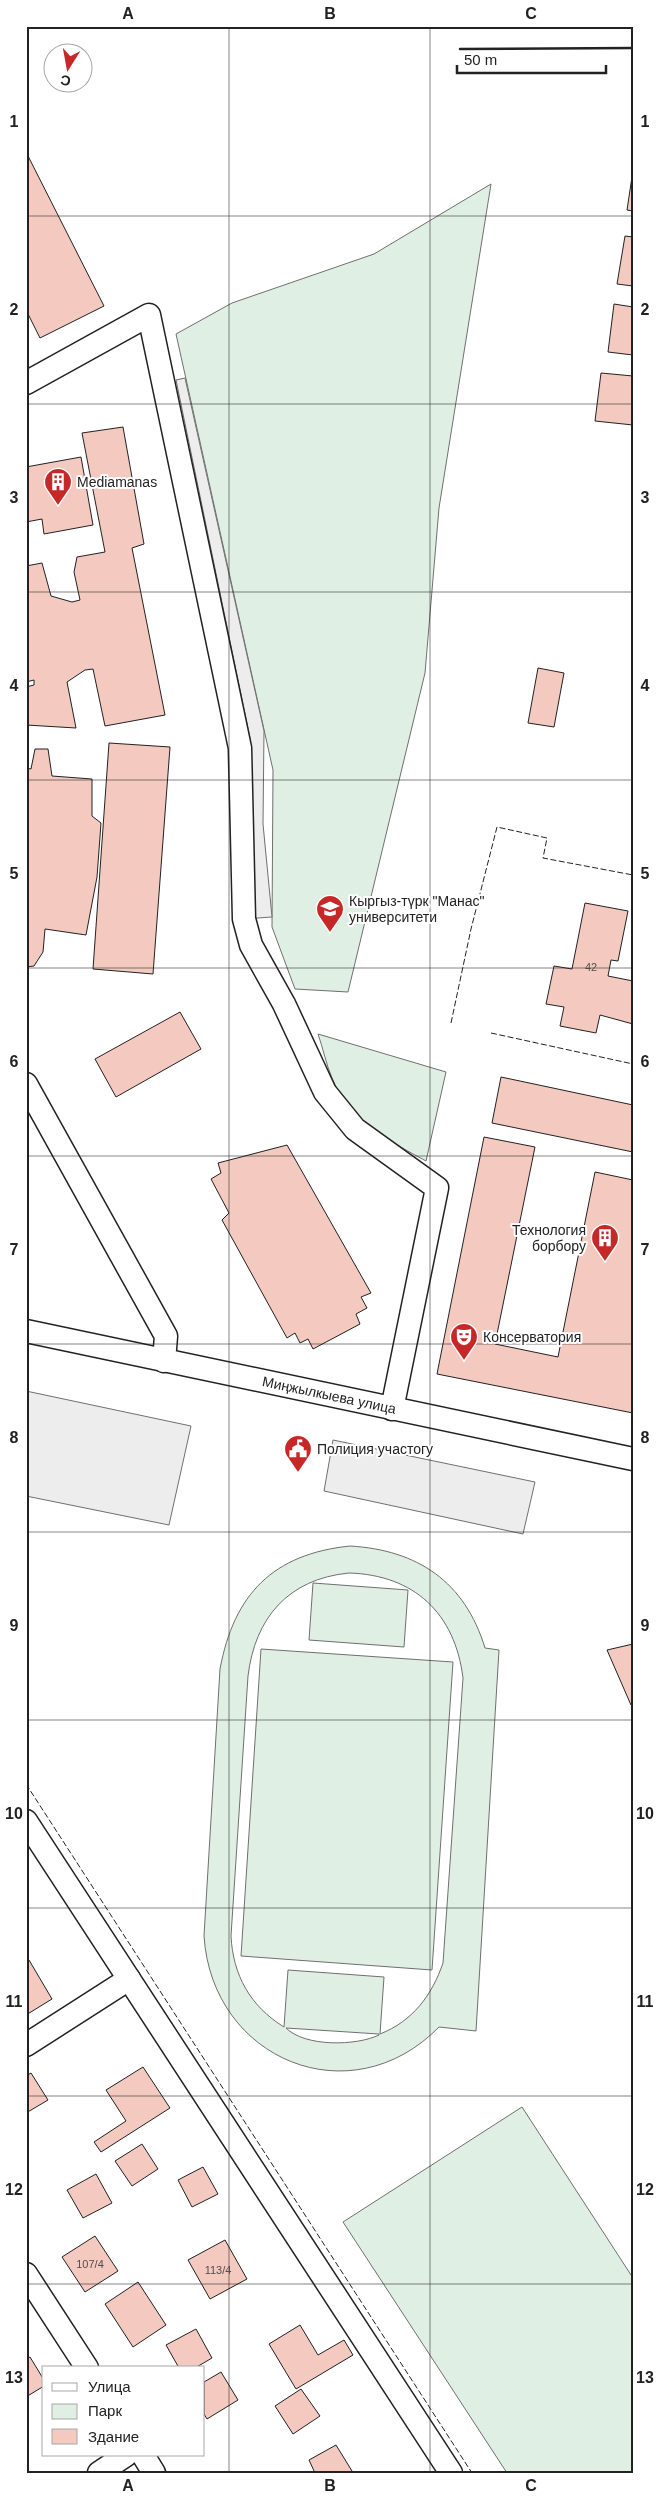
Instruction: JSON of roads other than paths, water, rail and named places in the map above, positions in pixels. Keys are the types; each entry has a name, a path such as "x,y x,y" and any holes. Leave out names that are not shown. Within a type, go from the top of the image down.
{"street":[{"path":"26,383 149,315 240,748 244,919 251,945 284,1004 325,1092 355,1129 437,1188 392,1409"},
{"path":"26,1084 166,1336 164,1361"},
{"name":"Миңжылкыева улица","path":"26,1331 633,1459"},
{"path":"26,1821 451,2473"},
{"path":"26,2045 129,1979"},
{"path":"26,2274 86,2366"},
{"path":"99,2473 124,2456"},
{"path":"144,2456 154,2473"}],"place":[{"name":"Mediamanas","path":"58,506"},
{"name":"Кыргыз-түрк \"Манас\" университети","path":"330,933"},
{"name":"Технология борбору","path":"605,1262"},
{"name":"Консерватория","path":"464,1361"},
{"name":"Полиция участогу","path":"298,1473"}]}
